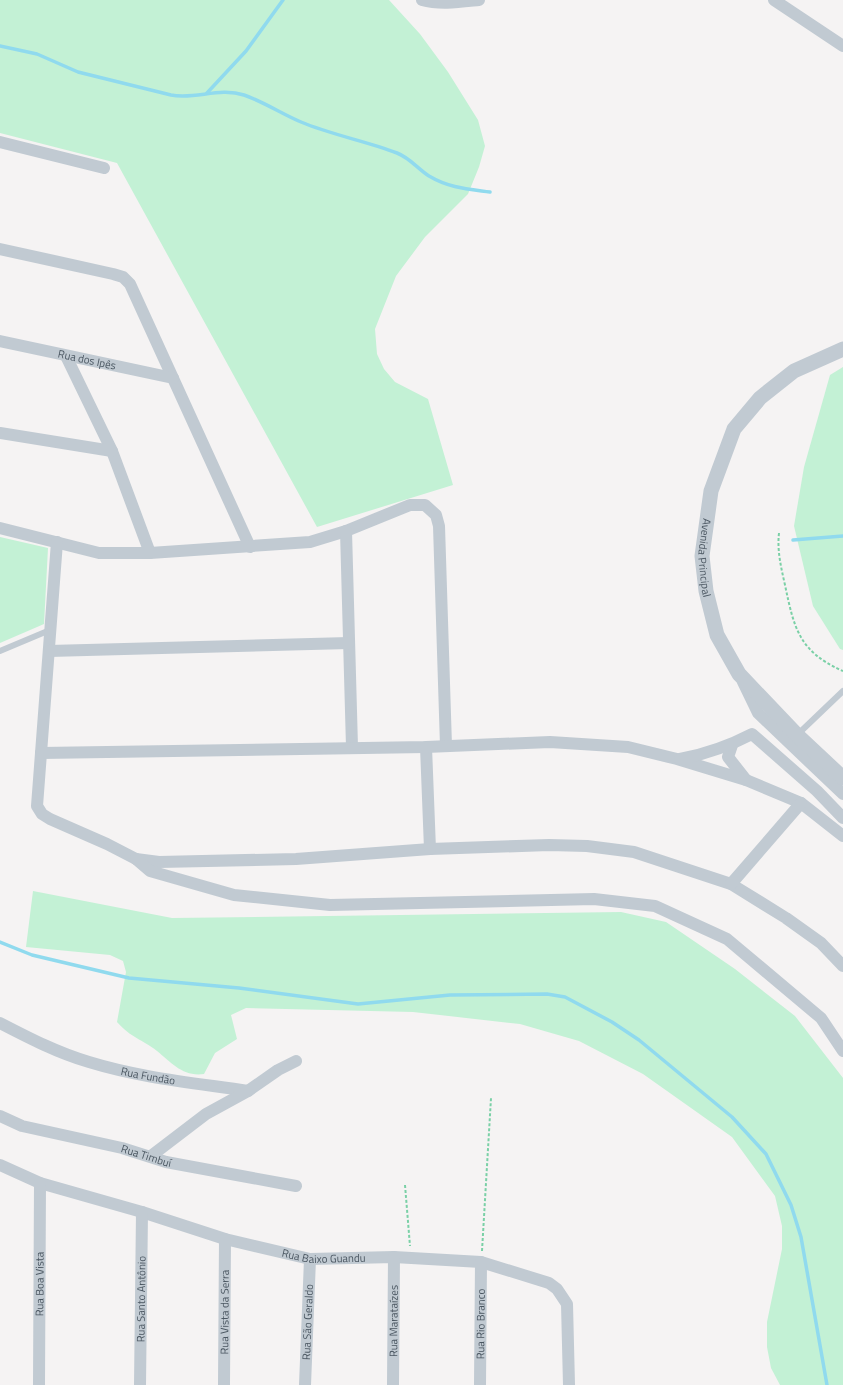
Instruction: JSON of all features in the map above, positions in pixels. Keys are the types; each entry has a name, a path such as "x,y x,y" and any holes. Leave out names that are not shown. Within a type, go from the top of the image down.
{"street":[{"path":"422,0 431,3 451,3 479,0"},
{"path":"774,0 843,46"},
{"path":"0,142 104,168"},
{"path":"0,249 123,277 130,284 250,547"},
{"name":"Rua dos Ipês","path":"0,341 173,378"},
{"name":"Avenida Principal","path":"843,349 794,371 760,398 734,429 711,491 702,556 706,591 717,635 739,674 797,735 843,778"},
{"path":"66,356 112,451 150,553"},
{"path":"0,433 112,451"},
{"path":"0,528 99,552 150,553 310,542 346,531 410,506 425,505 436,515 439,526 446,746"},
{"path":"346,531 352,747"},
{"path":"57,542 37,806 42,814 60,824 107,844 136,859 150,872 234,895 330,905 594,899 655,906 727,939 821,1018 843,1051"},
{"path":"49,651 349,643"},
{"path":"739,674 758,713 843,794"},
{"path":"677,759 697,756 732,745 752,734 817,791 843,818"},
{"path":"41,753 426,747 550,742 586,743 628,747 677,759 746,780 801,804 843,836"},
{"path":"732,745 728,757 746,780"},
{"path":"426,747 430,849"},
{"path":"817,791 828,779"},
{"path":"731,884 801,804"},
{"path":"136,859 159,862 296,859 430,849 549,845 586,846 634,852 731,884 786,918 821,943 843,966"},
{"name":"Rua Fundão","path":"0,1023 40,1043 89,1062 143,1076 248,1091"},
{"path":"151,1156 206,1114 248,1091 278,1070 296,1061"},
{"name":"Rua Timbuí","path":"0,1116 22,1126 151,1156 166,1162 296,1186"},
{"name":"Rua Baixo Guandu","path":"0,1165 40,1183 142,1212 225,1239 310,1259 394,1257 481,1262 549,1283 563,1297 567,1304 569,1385"},
{"name":"Rua Boa Vista","path":"39,1385 40,1183"},
{"name":"Rua Santo Antônio","path":"140,1385 142,1212"},
{"name":"Rua Vista da Serra","path":"224,1385 225,1239"},
{"name":"Rua Marataízes","path":"394,1257 394,1385"},
{"name":"Rua São Geraldo","path":"305,1385 310,1259"},
{"name":"Rua Rio Branco","path":"480,1385 481,1262"}],"lane":[{"path":"0,651 51,630"},
{"path":"797,735 843,691"}],"path":[{"path":"779,533 777,549 792,622 801,639 825,663 843,671"},
{"path":"481,1262 491,1098"},
{"path":"405,1185 411,1258"}],"green space":[{"path":"0,0 389,0 420,34 448,72 478,120 485,146 479,167 468,194 425,237 396,276 375,329 377,354 384,369 395,382 428,399 453,485 317,527 117,163 0,133"},
{"path":"843,367 843,650 840,649 813,606 794,526 804,467 830,375"},
{"path":"0,537 48,548 44,624 0,643"},
{"path":"33,891 172,918 621,912 666,922 735,969 795,1016 843,1078 843,1385 780,1385 771,1368 767,1347 767,1322 782,1249 782,1226 775,1196 732,1137 643,1074 579,1041 520,1024 413,1012 246,1008 231,1015 237,1039 215,1053 204,1074 190,1073 178,1068 152,1047 127,1032 117,1022 126,972 123,961 110,955 26,947"}],"waterway":[{"path":"207,93 246,51 283,0"},
{"path":"0,46 37,54 78,72 171,95 189,96 225,92 244,95 313,127 397,153 436,180 459,187 490,192"},
{"path":"793,540 843,536"},
{"path":"0,942 32,955 129,978 239,988 358,1004 450,995 547,994 565,997 612,1022 639,1040 732,1117 766,1154 791,1205 801,1237 827,1385"}]}
